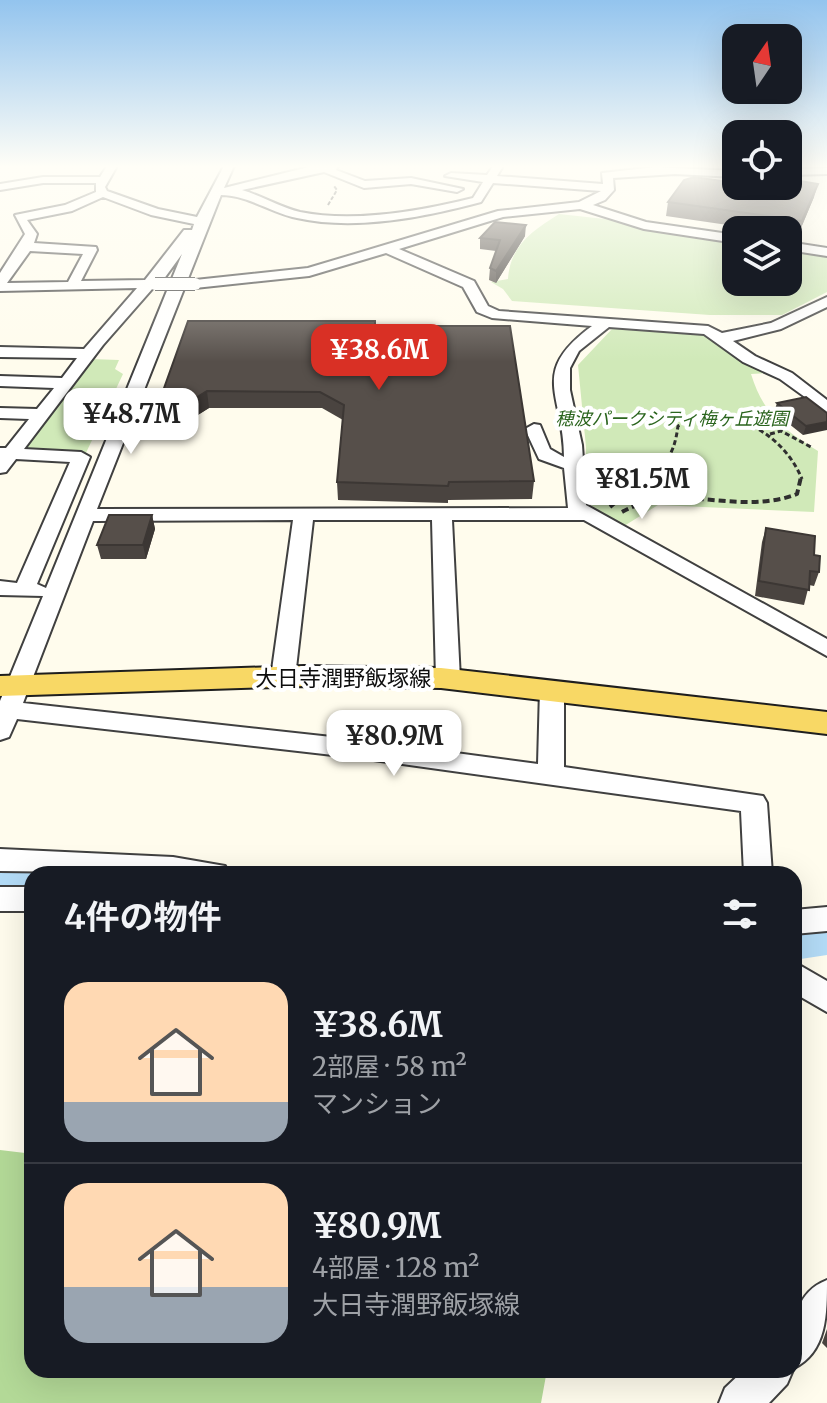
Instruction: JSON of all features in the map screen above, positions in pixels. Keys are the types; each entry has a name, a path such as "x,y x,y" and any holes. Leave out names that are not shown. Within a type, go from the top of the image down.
{"main road":[{"name":"大日寺潤野飯塚線","path":"6,703 283,677 448,679 827,723"}],"street":[{"path":"13,231 18,233 0,285 71,288 195,284 309,272 442,231"},
{"path":"0,266 29,231"},
{"path":"3,458 88,354 150,285 189,231"},
{"path":"197,231 6,703 754,803 758,866"},
{"path":"687,231 722,237"},
{"path":"13,248 91,250 71,288"},
{"path":"385,248 469,284 488,313 604,324 699,328 721,338 749,359 786,376 827,408"},
{"path":"802,248 827,252"},
{"path":"721,338 770,330 793,322 827,301"},
{"path":"604,324 570,353 563,366 569,428 574,444 571,491 577,508 594,514 827,649"},
{"path":"0,352 88,354"},
{"path":"0,381 66,383"},
{"path":"0,413 41,414"},
{"path":"534,429 541,455 572,463"},
{"path":"3,458 81,457 24,590"},
{"path":"442,513 448,679"},
{"path":"283,677 304,514"},
{"path":"84,515 594,514"},
{"path":"0,588 52,592"},
{"path":"551,775 552,689"},
{"path":"0,860 130,866"},
{"path":"0,899 24,899"},
{"path":"802,921 827,919"},
{"path":"802,981 827,998"},
{"path":"802,1336 827,1299"},
{"path":"740,1403 765,1378"}],"path":[{"path":"594,514 667,464 675,449 675,432 683,422 703,417 743,421 769,434 800,471 801,486 788,499 741,502 650,497 622,512"},
{"path":"769,434 781,431 811,447"}],"green space":[{"path":"534,231 678,231 722,239 722,296 802,296 802,252 827,256 827,292 782,315 710,315 512,301 503,289 491,282 508,279 513,257"},
{"name":"穂波パークシティ梅ヶ丘遊園","path":"612,329 703,331 771,373 751,374 768,410 794,436 818,451 814,512 658,505 624,526 590,504 585,492 586,447 578,365"},
{"path":"90,359 119,360 115,369 123,374 85,455 19,452"},
{"path":"0,1150 24,1153 24,1378 546,1378 541,1403 0,1403"}],"building":[{"path":"486,231 522,231 496,271 490,268 500,240 480,238"},
{"path":"188,321 375,321 375,326 510,326 534,481 449,482 448,486 337,482 344,405 320,392 207,391 191,401 167,399 169,391 163,391"},
{"path":"806,397 827,413 827,422 806,426 777,403"},
{"path":"109,515 152,515 143,545 97,545"},
{"path":"766,528 815,536 814,555 820,556 819,572 810,571 809,590 759,581"}],"waterway":[{"path":"0,877 24,878"},
{"path":"802,940 827,936"}]}
